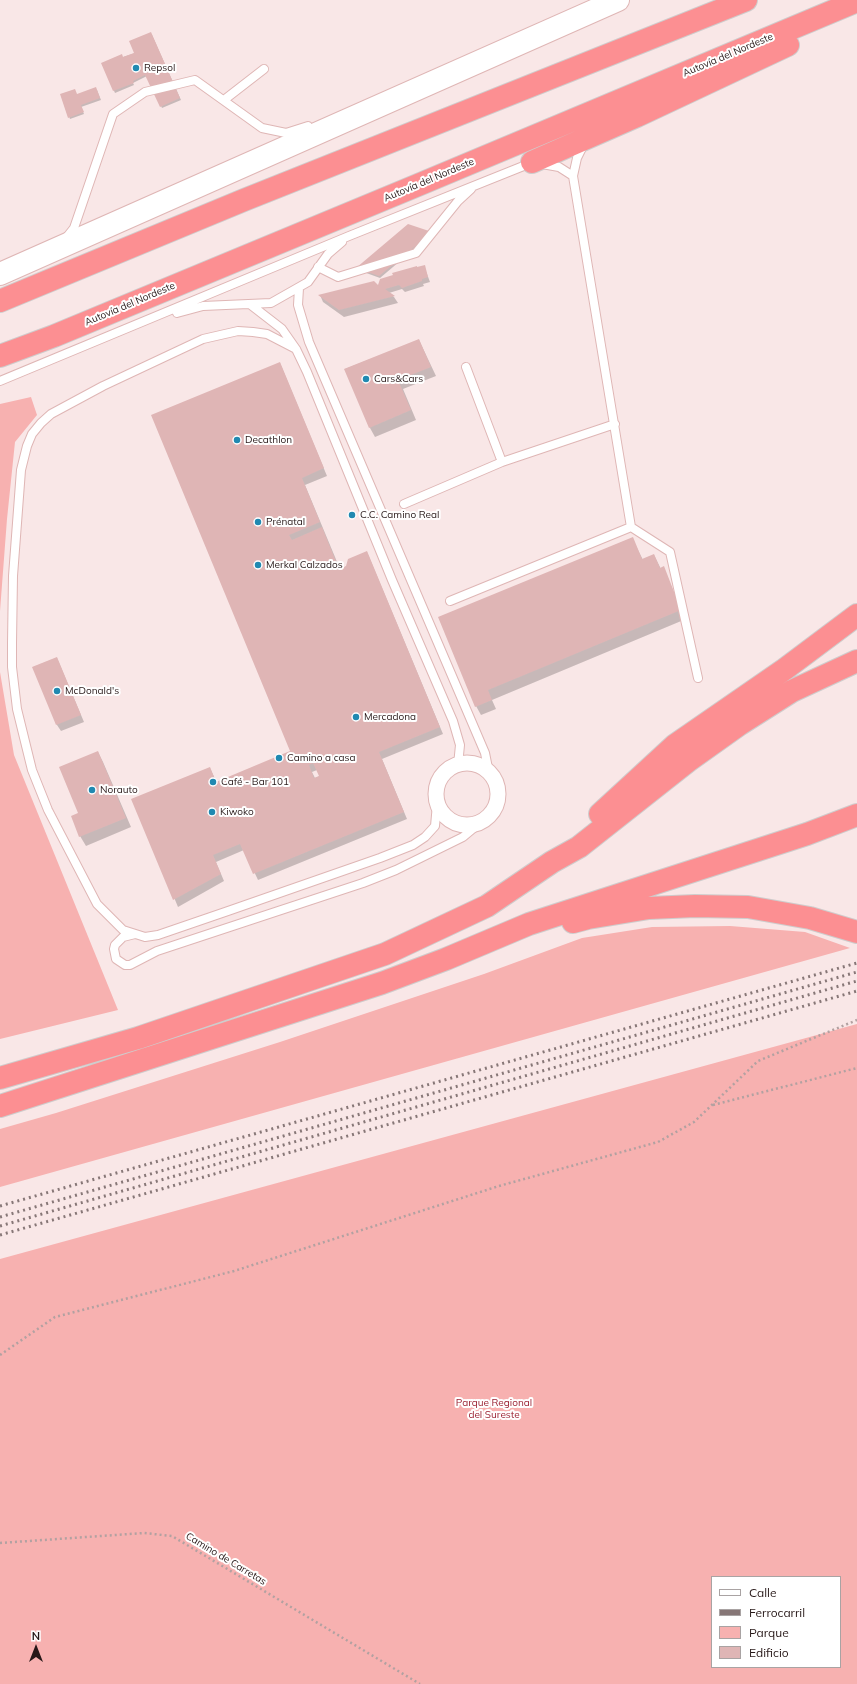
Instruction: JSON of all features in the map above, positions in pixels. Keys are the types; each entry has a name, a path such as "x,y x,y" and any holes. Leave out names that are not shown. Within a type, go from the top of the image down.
{"highway":[{"path":"0,301 244,200 746,0"},
{"path":"532,162 833,24 857,3"},
{"name":"Autovía del Nordeste","path":"0,356 54,336 857,3"},
{"path":"552,862 574,838 675,745 785,669 857,615"},
{"path":"0,1078 138,1038 385,954 487,906 552,862 579,847 688,761 740,724 792,691 857,661"},
{"path":"0,1106 374,986 446,959 529,924 807,834 857,815"},
{"path":"446,959 588,918 649,908 695,906 748,907 810,918 857,932"}],"main road":[{"path":"0,274 618,0"}],"street":[{"path":"470,764 480,767 489,773 495,781 497,800 494,809 489,816 481,822 471,825 460,824 450,820 442,813 437,804 436,789 442,776 449,769 458,765 470,764"}],"lane":[{"path":"224,100 264,69"},
{"path":"52,250 66,238 74,228 113,114 145,92 195,80 262,128 286,133 314,124"},
{"path":"354,108 403,95"},
{"path":"587,138 577,158 573,176 631,527 670,552 698,678"},
{"path":"0,381 349,236 532,162 559,167 573,176"},
{"path":"318,267 338,277 416,252 458,201 475,185"},
{"path":"151,319 203,306 251,306 271,304 308,282 328,254 349,236"},
{"path":"299,288 298,306 309,342 485,753 489,773"},
{"path":"251,306 282,329 296,349 310,379 392,580 453,721 460,745 458,765"},
{"path":"296,349 267,334 253,332 238,331 203,339 103,386 51,414 32,434 27,446 21,470 12,610 12,667 17,709 22,736 32,770 43,799 97,904 123,930 145,937 158,935 380,858 413,844 425,837 435,826 437,804"},
{"path":"466,367 502,462"},
{"path":"404,504 502,462 615,424"},
{"path":"450,601 631,527"},
{"path":"135,934 123,938 115,945 114,949 116,959 125,965 130,965 157,951 363,883 396,870 463,837 481,822"}],"path":[{"path":"0,1355 55,1317 234,1271 499,1186 658,1142 694,1122 758,1061 857,1020"},
{"path":"712,1105 857,1068"},
{"name":"Camino de Carretas","path":"0,1543 144,1533 172,1536 420,1684"}],"green space":[{"path":"31,397 37,415 15,442 0,611 0,404"},
{"path":"0,672 14,755 118,1010 0,1039"},
{"path":"730,926 805,932 850,948 0,1187 0,1129 56,1113 280,1042 484,974 582,938 652,927"},
{"name":"Parque Regional del Sureste","path":"857,1024 857,1684 0,1684 0,1259"}],"building":[{"path":"151,32 180,98 160,107 145,75 133,81 134,83 113,91 101,63 122,54 123,57 134,53 129,41"},
{"path":"96,87 100,98 81,105 84,112 68,118 60,94 75,89 77,94"},
{"path":"408,224 432,232 379,276 356,268"},
{"path":"425,265 428,277 422,279 422,281 402,288 399,285 385,289 395,296 339,310 318,295 374,281 378,285 380,279 393,275 392,273"},
{"path":"419,339 431,367 398,380 411,410 369,428 344,369"},
{"path":"280,362 324,468 302,478 320,522 289,535 292,540 322,527 339,569 346,566 348,559 367,551 440,727 379,752 404,812 253,874 240,844 213,855 221,874 173,900 131,799 210,767 216,782 290,751 151,415","holes":["313,763 319,776 314,778 309,765"]},
{"path":"633,537 642,559 654,554 660,568 664,566 681,610 488,690 492,700 475,707 438,617"},
{"name":"McDonald's","path":"57,657 81,715 56,725 32,667"},
{"name":"Norauto","path":"98,751 126,818 79,837 71,816 78,813 59,767"}],"railway":[{"path":"0,1206 857,963"},
{"path":"0,1217 857,972"},
{"path":"0,1226 857,981"},
{"path":"0,1235 857,991"}],"place":[{"name":"Repsol","path":"136,68"},
{"name":"Cars&Cars","path":"366,379"},
{"name":"Decathlon","path":"237,440"},
{"name":"C.C. Camino Real","path":"352,515"},
{"name":"Prénatal","path":"258,522"},
{"name":"Merkal Calzados","path":"258,565"},
{"name":"McDonald's","path":"57,691"},
{"name":"Mercadona","path":"356,717"},
{"name":"Camino a casa","path":"279,758"},
{"name":"Café - Bar 101","path":"213,782"},
{"name":"Norauto","path":"92,790"},
{"name":"Kiwoko","path":"212,812"}]}
